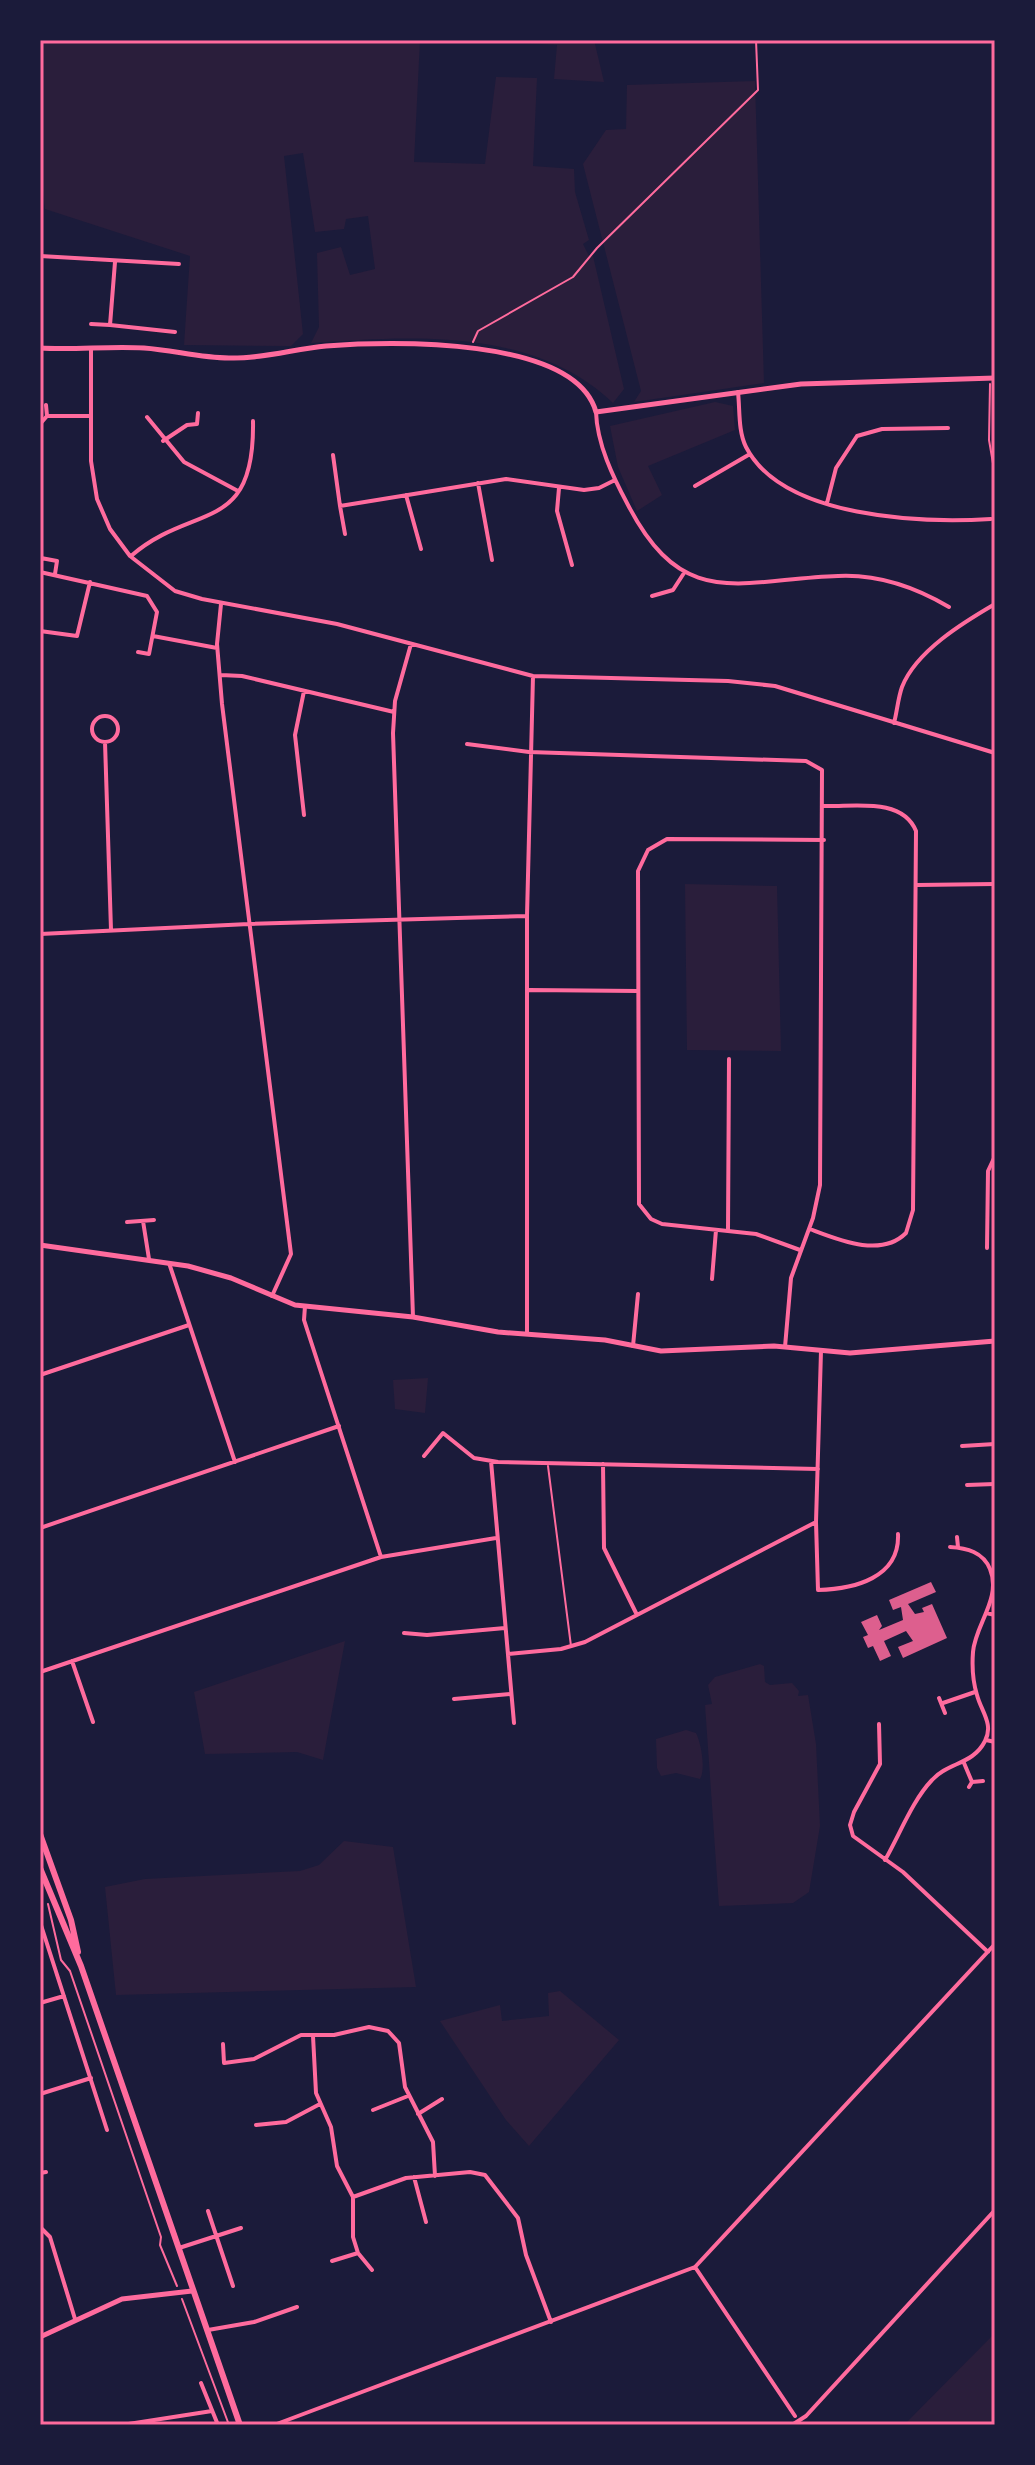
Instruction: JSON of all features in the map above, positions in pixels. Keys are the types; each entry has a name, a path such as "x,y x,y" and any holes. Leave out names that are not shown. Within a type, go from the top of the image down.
{"main road":[{"path":"40,1834 71,1920 80,1964"},
{"path":"40,1868 80,1964 240,2425"}],"street":[{"path":"40,256 179,264"},
{"path":"110,325 115,262"},
{"path":"91,324 175,332"},
{"path":"40,348 157,349 227,358 344,345 445,345 492,349 569,378 586,392 596,412 615,480 645,532 684,573 711,582 745,585 864,577 914,589 949,607"},
{"path":"91,348 95,492 110,529 130,556 168,587 221,603 337,624 533,676 752,682 798,691 995,753"},
{"path":"596,412 833,382 993,378"},
{"path":"738,392 742,435 750,454 778,480 827,503 905,520 991,519"},
{"path":"40,424 47,416 46,405"},
{"path":"163,441 184,427 197,424 198,413"},
{"path":"47,416 91,416"},
{"path":"147,417 163,441 184,462 238,491"},
{"path":"130,556 155,537 217,513 238,491 252,465 253,421"},
{"path":"827,503 836,468 857,436 882,429 948,428"},
{"path":"695,486 750,454"},
{"path":"333,455 345,534"},
{"path":"340,506 478,483 521,480 559,488 592,490 615,480"},
{"path":"478,483 492,560"},
{"path":"559,488 557,511 572,565"},
{"path":"406,495 421,549"},
{"path":"40,563 41,558 57,561 55,574"},
{"path":"40,572 147,596 157,612 149,654 138,652"},
{"path":"652,596 673,590 684,573"},
{"path":"40,631 77,636 90,582"},
{"path":"221,603 217,648 291,1254 272,1296"},
{"path":"894,723 902,686 917,665 958,629 995,604"},
{"path":"153,636 217,648"},
{"path":"411,644 394,712 413,1317"},
{"path":"220,675 304,690 394,712"},
{"path":"527,1334 527,916 533,676"},
{"path":"304,690 295,735 304,815"},
{"path":"101,716 113,719 117,727 116,735 105,742 94,737 92,729 101,716"},
{"path":"105,742 111,930"},
{"path":"467,744 529,752 812,761 824,775 821,1171 819,1195 810,1229 789,1287 785,1347"},
{"path":"810,1229 849,1242 879,1246 898,1241 911,1223 916,831 902,813 883,807 824,806"},
{"path":"800,1250 766,1237 662,1224 651,1219 639,1204 638,871 648,850 667,839 824,840"},
{"path":"917,885 995,884"},
{"path":"40,934 527,916"},
{"path":"529,990 638,991"},
{"path":"728,1230 729,1059"},
{"path":"987,1248 988,1171 995,1156"},
{"path":"127,1222 154,1220"},
{"path":"143,1221 149,1259"},
{"path":"712,1279 716,1230"},
{"path":"40,1245 149,1259 215,1272 305,1306 676,1352 785,1347 859,1353 995,1341"},
{"path":"168,1262 235,1462"},
{"path":"633,1346 638,1294"},
{"path":"305,1306 304,1320 381,1557"},
{"path":"40,1375 189,1325"},
{"path":"821,1351 816,1522 818,1590 845,1589 876,1575 894,1559 898,1534"},
{"path":"40,1528 339,1426"},
{"path":"424,1456 443,1433 471,1457 491,1461 818,1469"},
{"path":"962,1446 995,1444"},
{"path":"491,1461 514,1723"},
{"path":"603,1464 606,1553 637,1615"},
{"path":"967,1485 995,1484"},
{"path":"508,1654 572,1647 816,1522"},
{"path":"957,1537 958,1547"},
{"path":"40,1672 381,1557 496,1538"},
{"path":"885,1860 929,1782 946,1768 964,1763 986,1740 987,1721 975,1692 973,1647 993,1587 990,1570 976,1553 950,1547"},
{"path":"986,1613 995,1615"},
{"path":"404,1633 427,1635 505,1628"},
{"path":"72,1661 93,1722"},
{"path":"945,1713 941,1700 975,1692"},
{"path":"454,1699 512,1694"},
{"path":"879,1724 880,1764 850,1825 857,1841 885,1860 988,1952"},
{"path":"986,1740 995,1742"},
{"path":"964,1763 972,1782"},
{"path":"972,1782 983,1781"},
{"path":"969,1787 972,1782"},
{"path":"40,1922 107,2130"},
{"path":"274,2425 695,2267 995,1944"},
{"path":"40,2003 64,1996"},
{"path":"223,2044 224,2063 261,2057 295,2037 369,2027 388,2031 399,2043 408,2096 433,2142 435,2176"},
{"path":"313,2036 314,2080 320,2104 331,2127 335,2161 353,2197 353,2237 358,2253 372,2270"},
{"path":"40,2094 91,2078"},
{"path":"373,2110 408,2096"},
{"path":"418,2114 442,2099"},
{"path":"256,2125 286,2122 320,2104"},
{"path":"353,2197 414,2177 481,2173 496,2186 520,2223 526,2255 551,2322"},
{"path":"414,2177 426,2222"},
{"path":"792,2425 806,2416 995,2210"},
{"path":"208,2211 233,2286"},
{"path":"40,2227 50,2237 75,2319"},
{"path":"177,2248 241,2228"},
{"path":"332,2261 358,2253"},
{"path":"695,2267 795,2416"},
{"path":"40,2337 75,2319 134,2296 192,2291"},
{"path":"206,2330 254,2322 297,2307"},
{"path":"201,2383 218,2425"},
{"path":"122,2425 212,2411"}],"lane":[{"path":"548,1463 550,1500 572,1647"}],"path":[{"path":"475,339 478,331 573,277 597,248 758,90 756,40"},
{"path":"993,378 989,440 995,475"},
{"path":"46,1899 61,1960 70,1971 161,2237 160,2245 178,2287"},
{"path":"182,2299 229,2425"}],"shaded area":[{"path":"40,40 420,40 414,162 485,164 496,77 537,78 533,166 574,169 575,192 589,240 583,244 589,256 593,256 624,389 613,403 581,378 547,361 509,349 470,342 390,339 311,343 319,327 317,253 341,247 350,275 375,269 368,216 346,219 344,229 315,232 303,153 284,156 303,334 291,346 184,345 190,256 45,209 40,165"},
{"path":"476,40 594,40 604,82 554,79 557,45"},
{"path":"755,81 764,383 634,402 641,391 583,164 606,130 626,129 627,85"},
{"path":"715,402 733,406 735,430 648,466 662,495 637,511 618,467 610,426"},
{"path":"685,884 777,886 781,1051 687,1050"},
{"path":"428,1378 425,1413 395,1409 393,1380"},
{"path":"345,1641 323,1760 297,1752 205,1754 194,1692"},
{"path":"760,1664 764,1666 765,1682 770,1685 792,1683 799,1691 798,1696 808,1695 816,1744 820,1826 809,1892 793,1903 719,1906 705,1705 712,1704 708,1685 715,1677"},
{"path":"686,1730 696,1733 700,1743 703,1763 700,1779 676,1773 661,1776 657,1768 656,1739"},
{"path":"344,1841 393,1847 416,1987 116,1995 105,1887 145,1879 300,1871 319,1865"},
{"path":"560,1991 619,2040 529,2146 506,2120 440,2021 500,2005 502,2021 549,2016 548,1993"},
{"path":"995,2333 995,2425 904,2425"}],"building":[{"path":"931,1582 936,1592 908,1604 915,1614 924,1612 922,1608 932,1604 947,1638 903,1658 898,1647 913,1641 906,1631 884,1641 891,1656 880,1661 873,1646 868,1648 863,1637 868,1635 861,1622 877,1615 882,1626 879,1630 903,1620 901,1607 893,1610 889,1600"}]}
